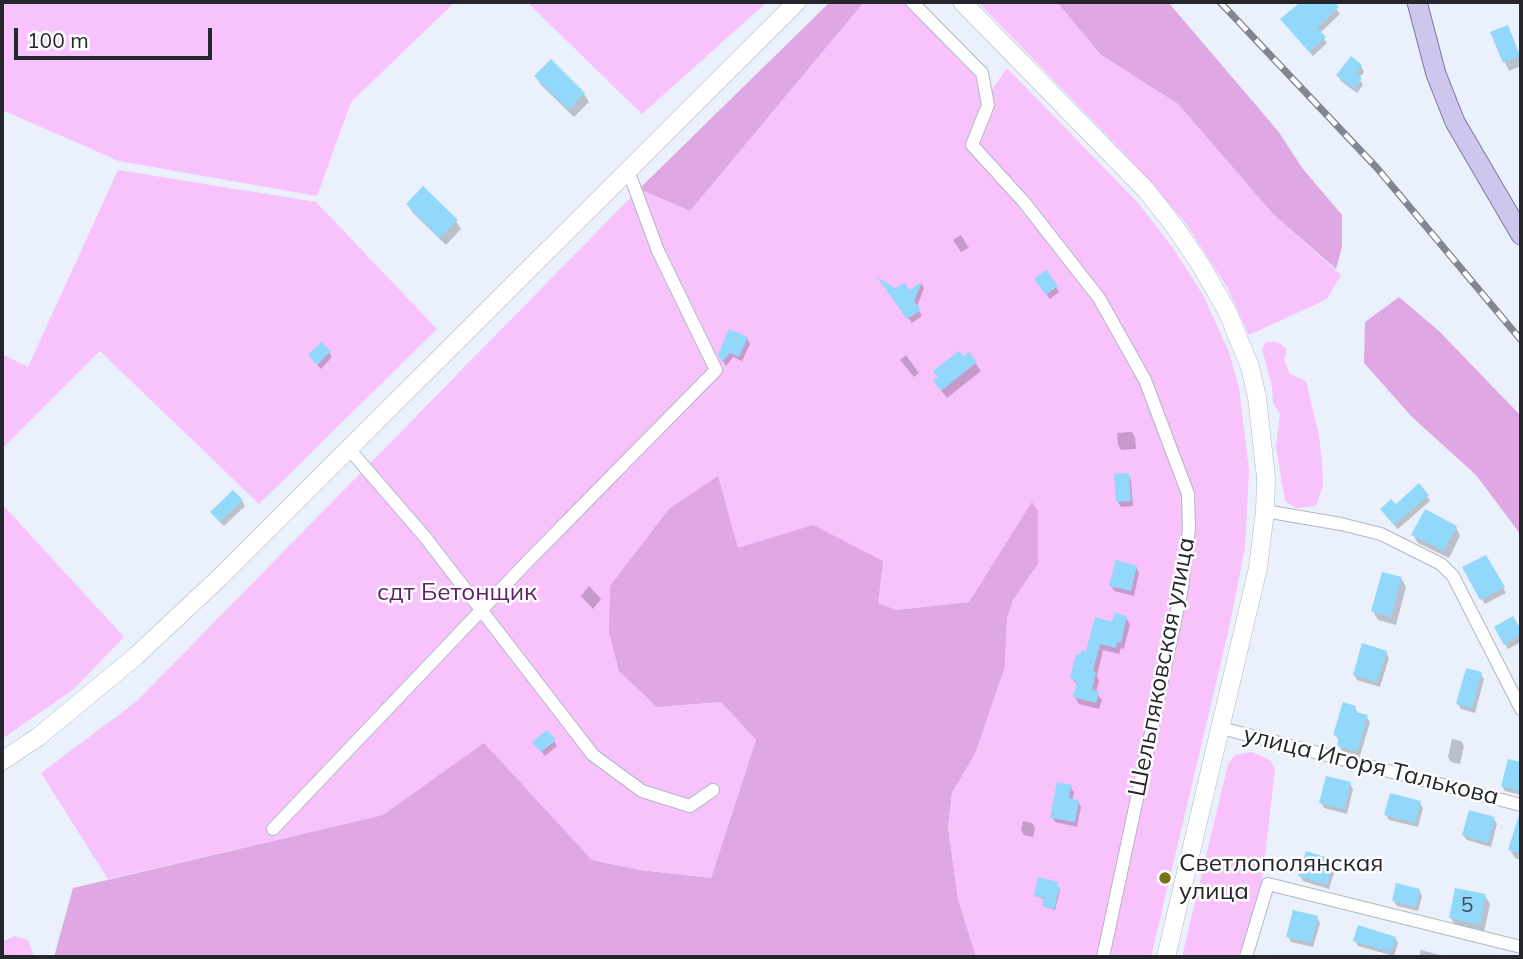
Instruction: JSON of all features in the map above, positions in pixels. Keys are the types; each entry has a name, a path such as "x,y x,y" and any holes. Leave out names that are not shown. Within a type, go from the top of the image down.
{"main road":[{"path":"2,761 38,737 136,656 219,578 797,2"},
{"path":"962,2 1146,190 1202,267 1228,313 1250,367 1262,429 1266,478 1258,568 1166,957"},
{"path":"1417,2 1436,74 1455,122 1521,235"}],"street":[{"name":"Шельпяковская улица","path":"912,2 982,73 988,105 972,145 1024,202 1099,298 1146,380 1188,494 1189,530 1182,589 1103,957"},
{"path":"273,829 716,370 658,251 628,170"},
{"path":"349,449 413,523 593,755 642,791 690,806 713,790"},
{"path":"1265,511 1341,523 1381,534 1441,564 1452,576 1521,709"},
{"name":"улица Игоря Талькова","path":"1221,728 1521,804"},
{"path":"1246,957 1268,884 1521,947"}],"green space":[{"path":"2,2 455,2 351,102 317,196 119,161 2,110"},
{"path":"527,2 767,2 642,114"},
{"name":"сдт Бетонщик","path":"864,2 905,2 970,65 985,99 1007,68 1139,204 1173,248 1203,295 1229,352 1239,388 1249,470 1245,548 1229,628 1151,957 976,957 958,899 948,827 952,793 975,754 1005,667 1007,618 1013,600 1038,564 969,602 896,610 878,604 657,707 721,702 756,740 711,878 640,870 592,860 484,744 383,815 108,879 41,773 136,702 639,189 690,211"},
{"path":"978,2 1057,2 1100,54 1178,104 1274,215 1341,275 1327,299 1249,335 1227,287 1185,222 1127,156"},
{"path":"118,170 316,202 437,329 259,504 100,351 2,449 2,354 28,367"},
{"path":"1266,342 1278,342 1287,349 1284,360 1290,374 1306,381 1322,461 1323,486 1316,506 1296,508 1285,501 1276,447 1280,414 1273,403 1272,387 1262,349"},
{"path":"2,504 124,637 74,689 2,739"},
{"path":"1252,752 1270,760 1275,769 1262,882 1240,957 1182,957 1228,764 1235,755"},
{"path":"15,936 28,940 34,957 2,957 2,942"}],"shaded area":[{"path":"830,2 864,2 690,211 639,189"},
{"path":"1057,2 1168,2 1278,131 1303,169 1342,215 1342,247 1336,269 1274,215 1178,104 1100,54"},
{"path":"1399,297 1440,332 1521,416 1521,535 1476,475 1412,417 1364,363 1365,322"},
{"path":"718,476 738,548 813,525 883,561 878,603 896,610 969,602 1032,502 1038,511 1038,564 1013,600 1007,618 1005,667 975,754 952,793 948,827 958,899 976,957 54,957 73,888 383,815 484,743 592,860 640,870 711,878 756,740 721,702 657,707 619,671 609,632 610,586 669,509"}],"building":[{"path":"1301,2 1334,2 1339,7 1317,28 1326,37 1309,52 1280,19"},
{"path":"1508,25 1520,56 1503,63 1490,32"},
{"path":"1351,56 1362,65 1356,74 1362,78 1354,89 1336,75"},
{"path":"551,59 585,93 569,110 534,76"},
{"path":"423,186 458,220 440,238 406,204"},
{"path":"1046,270 1058,286 1046,295 1034,279"},
{"path":"877,277 895,288 905,283 909,290 922,282 914,301 921,310 907,319"},
{"path":"729,329 748,337 739,357 730,353 722,362 718,355"},
{"path":"321,342 331,351 317,365 308,355"},
{"path":"959,351 964,356 969,352 977,362 941,391 933,380 938,377 933,371"},
{"path":"1129,473 1131,501 1116,502 1114,474"},
{"path":"1419,483 1429,495 1394,525 1380,509 1391,499 1396,504"},
{"path":"233,490 243,500 220,522 210,512"},
{"path":"1425,509 1457,526 1444,551 1411,535"},
{"path":"1486,555 1505,587 1480,600 1462,567"},
{"path":"1116,560 1137,566 1131,591 1109,586"},
{"path":"1382,572 1402,577 1391,617 1371,611"},
{"path":"1114,613 1127,616 1121,643 1117,642 1116,648 1100,644 1093,671 1096,672 1092,690 1099,691 1096,703 1073,697 1077,682 1070,678 1076,654 1080,655 1081,650 1086,651 1095,617 1112,622"},
{"path":"1513,616 1521,635 1504,645 1494,627"},
{"path":"1362,643 1387,651 1377,682 1353,675"},
{"path":"1466,668 1482,672 1472,708 1456,704"},
{"path":"1343,702 1356,706 1355,712 1368,715 1357,752 1337,746 1339,737 1333,735"},
{"path":"547,730 556,740 541,752 532,742"},
{"path":"1508,759 1521,762 1521,792 1501,786"},
{"path":"1326,776 1351,782 1344,809 1319,803"},
{"path":"1057,782 1072,785 1069,798 1079,800 1075,822 1050,818"},
{"path":"1390,793 1421,801 1415,823 1384,815"},
{"path":"1469,810 1495,817 1488,843 1462,835"},
{"path":"1519,815 1521,816 1521,854 1508,850"},
{"path":"1306,851 1335,860 1327,885 1298,876"},
{"path":"1038,877 1058,882 1057,886 1060,887 1054,909 1042,906 1044,898 1034,896"},
{"path":"1396,883 1420,889 1416,907 1392,901"},
{"path":"1455,888 1486,894 1480,925 1449,918"},
{"path":"1293,910 1318,916 1311,943 1286,937"},
{"path":"1358,925 1396,937 1391,952 1353,941"}],"railway":[{"path":"1220,2 1377,168 1521,340"}],"place":[{"name":"Светлополянская улица","path":"1165,878"}]}
